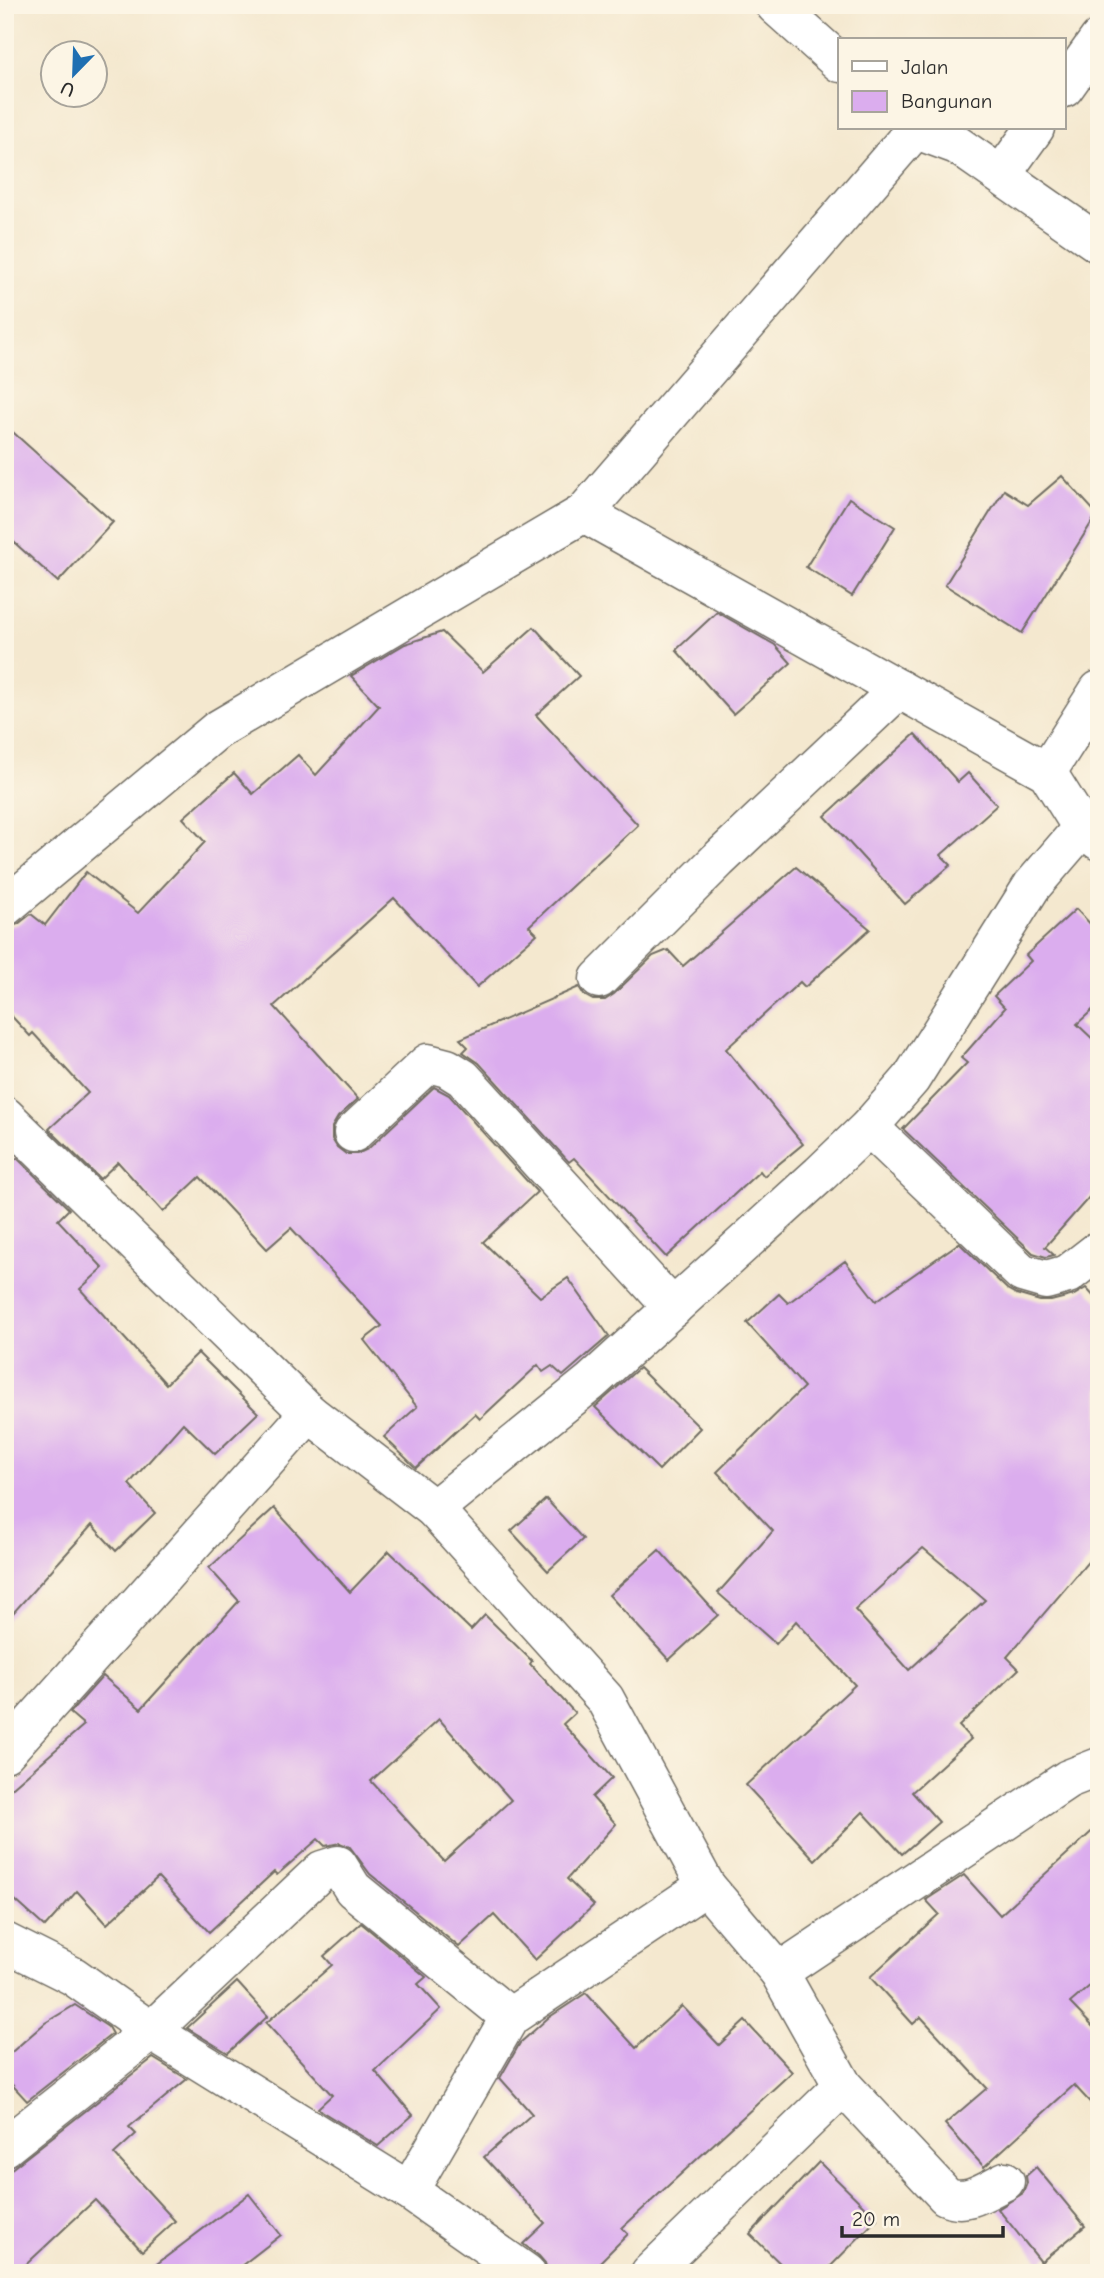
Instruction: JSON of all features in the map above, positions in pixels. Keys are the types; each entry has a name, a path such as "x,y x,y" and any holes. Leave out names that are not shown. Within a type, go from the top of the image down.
{"street":[{"path":"775,5 838,61"},
{"path":"1066,85 1099,39"},
{"path":"5,907 217,730 584,513 912,130"},
{"path":"916,130 957,145 1099,244"},
{"path":"1002,174 1034,130"},
{"path":"434,1509 591,1382 870,1127 911,1079 1032,886 1090,834 1047,772 584,513"},
{"path":"599,979 718,860 900,689"},
{"path":"1047,772 1099,690"},
{"path":"353,1133 428,1063 447,1068 463,1078 673,1308"},
{"path":"5,1116 309,1413 434,1509 605,1699 706,1886 779,1972 843,2086 946,2196 957,2200 966,2199 1005,2181"},
{"path":"870,1127 1022,1273 1046,1280 1068,1274 1099,1250"},
{"path":"5,1753 309,1413"},
{"path":"779,1972 1068,1779 1099,1768"},
{"path":"5,2147 151,2031 322,1870 338,1865 353,1889 510,2017"},
{"path":"409,2191 510,2017 706,1886"},
{"path":"5,1942 74,1976 151,2031 409,2191 526,2273"},
{"path":"650,2273 843,2086"}],"building":[{"path":"5,425 113,522 58,582 5,534"},
{"path":"1062,476 1097,514 1022,633 945,585 1004,490 1028,505"},
{"path":"849,498 895,527 852,596 806,567"},
{"path":"717,612 775,645 791,663 733,714 676,650"},
{"path":"534,627 579,676 536,715 638,825 529,926 537,934 477,987 394,898 274,1006 358,1099 338,1117 332,1127 332,1139 346,1154 357,1154 368,1149 434,1087 449,1095 537,1192 483,1242 540,1297 568,1278 609,1336 563,1376 552,1366 543,1372 538,1365 480,1419 475,1414 416,1468 384,1437 417,1407 364,1340 382,1326 291,1228 267,1249 200,1177 163,1212 118,1162 100,1179 49,1129 88,1093 33,1033 30,1036 5,1009 5,928 18,924 31,914 45,925 86,872 138,913 205,842 183,818 234,773 253,794 298,755 316,775 379,706 351,676 405,644 442,632 483,672"},
{"path":"915,734 958,782 968,773 997,805 941,855 951,865 905,904 825,816"},
{"path":"796,867 870,929 805,987 800,982 726,1049 803,1144 764,1176 760,1171 666,1257 574,1158 569,1162 479,1063 463,1052 468,1047 460,1039 579,987 584,995 593,1000 605,1000 653,956 668,950 683,966"},
{"path":"1076,909 1099,933 1099,1004 1077,1024 1099,1045 1099,1186 1045,1247 1054,1255 1046,1257 1033,1253 903,1129 967,1063 961,1058 1005,1008 994,996 1031,961 1026,955"},
{"path":"17,1158 69,1209 58,1220 103,1268 80,1289 166,1384 198,1353 258,1413 215,1454 183,1423 129,1484 155,1513 116,1551 92,1525 5,1622 5,1168"},
{"path":"959,1243 1007,1289 1016,1294 1040,1301 1051,1301 1074,1295 1086,1288 1099,1302 1099,1549 1007,1657 1019,1669 959,1726 971,1739 912,1792 939,1822 902,1854 863,1812 815,1860 746,1785 855,1685 796,1621 776,1644 718,1593 773,1531 717,1472 804,1387 747,1323 779,1294 788,1303 845,1261 876,1301","holes":["923,1548 985,1600 909,1670 855,1610"]},
{"path":"639,1368 700,1428 659,1470 595,1407"},
{"path":"546,1499 583,1539 548,1571 511,1531"},
{"path":"274,1508 350,1592 389,1551 471,1630 485,1615 532,1661 530,1664 575,1713 563,1724 612,1778 592,1797 616,1824 567,1879 594,1905 535,1960 494,1915 459,1947 370,1874 350,1847 340,1843 325,1846 318,1839 277,1875 274,1872 209,1932 158,1877 107,1924 77,1891 45,1927 5,1891 5,1794 84,1725 70,1713 103,1676 141,1709 239,1601 209,1568","holes":["439,1719 511,1800 444,1861 371,1781"]},
{"path":"659,1550 718,1615 669,1660 609,1595"},
{"path":"1099,1825 1099,1978 1070,2003 1099,2033 1099,2112 1074,2085 984,2167 945,2124 987,2088 921,2017 913,2024 870,1977 939,1914 926,1900 964,1875 1000,1915"},
{"path":"361,1923 426,1977 418,1984 441,2009 375,2071 413,2115 378,2146 318,2108 332,2095 266,2023 332,1965 324,1956"},
{"path":"237,1982 268,2016 228,2053 187,2028"},
{"path":"586,1993 636,2048 682,2006 719,2045 745,2021 792,2072 622,2228 628,2234 589,2273 548,2273 539,2256 523,2244 545,2223 484,2157 532,2114 500,2078 520,2043 548,2018"},
{"path":"75,2005 108,2027 112,2034 27,2101 5,2077 5,2058 45,2023"},
{"path":"153,2058 187,2079 129,2127 136,2134 114,2154 175,2221 142,2251 95,2200 17,2273 5,2273 5,2174"},
{"path":"819,2162 877,2219 824,2273 790,2273 750,2234"},
{"path":"1036,2167 1085,2226 1041,2262 998,2209 1023,2193 1027,2183 1026,2176"},
{"path":"249,2194 281,2235 232,2273 145,2273"}]}
